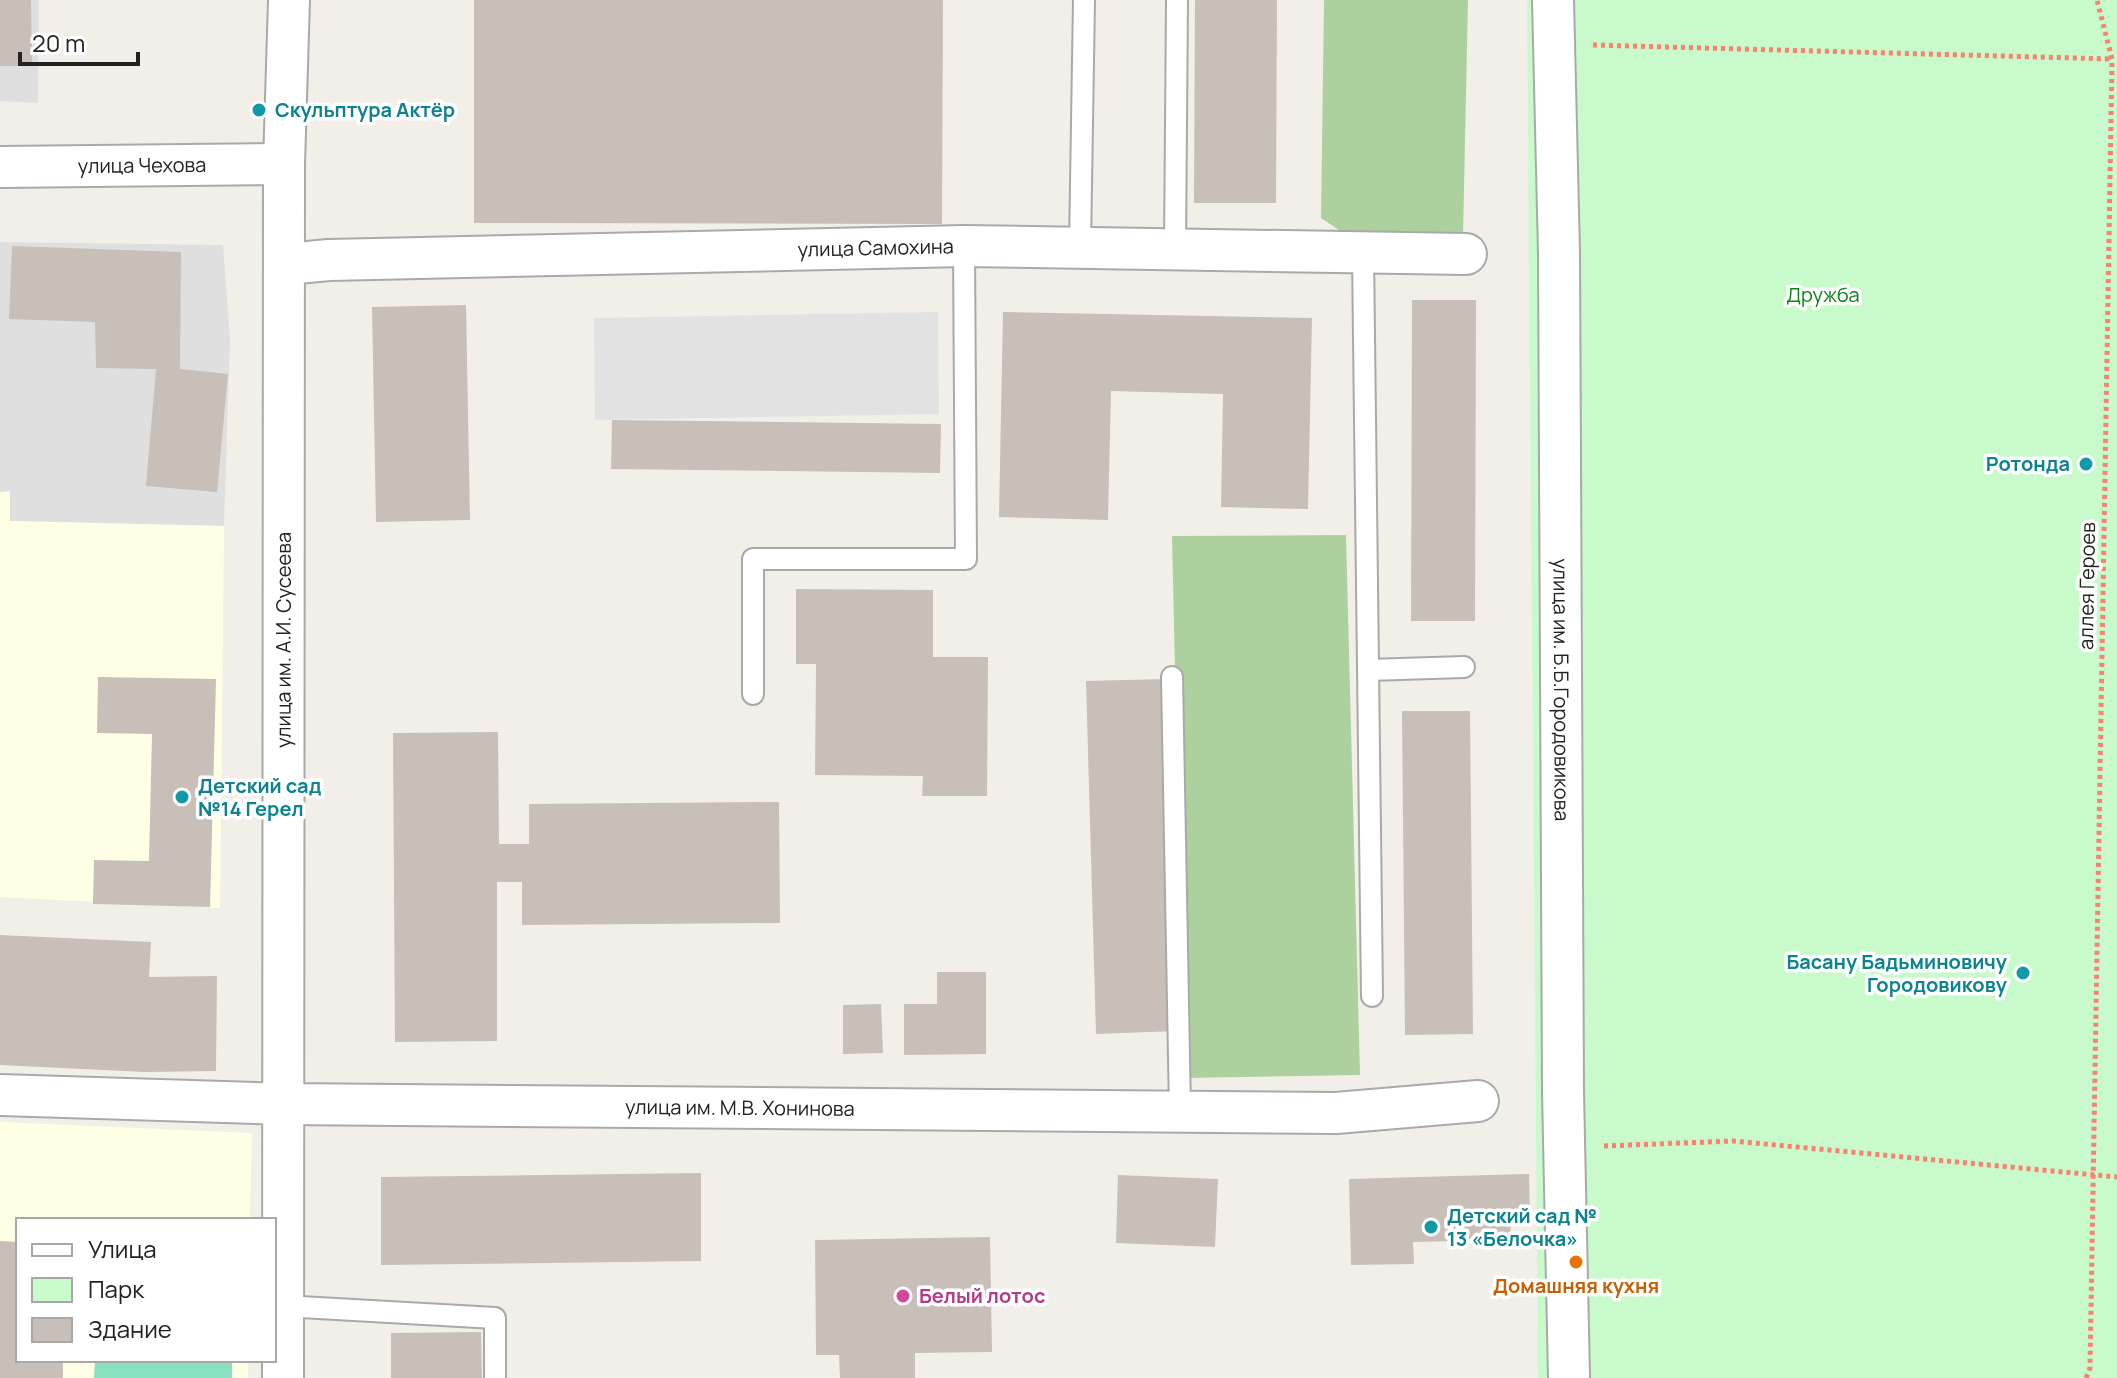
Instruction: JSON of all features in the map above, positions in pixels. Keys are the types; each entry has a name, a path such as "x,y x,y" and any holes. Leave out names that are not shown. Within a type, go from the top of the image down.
{"street":[{"name":"улица им. А.И. Сусеева","path":"283,1378 284,164 289,0"},
{"name":"улица им. Б.Б.Городовикова","path":"1553,0 1559,269 1564,1147 1569,1378"},
{"name":"улица Чехова","path":"0,167 284,164"},
{"name":"улица Самохина","path":"286,264 329,260 964,246 1466,254"},
{"name":"улица им. М.В. Хонинова","path":"0,1095 285,1104 1336,1113 1478,1101"}],"lane":[{"path":"1080,246 1084,0"},
{"path":"1175,249 1177,0"},
{"path":"753,694 753,559 966,559 964,246"},
{"path":"1363,254 1372,996"},
{"path":"1368,670 1464,667"},
{"path":"1172,677 1180,1111"},
{"path":"283,1306 495,1318 495,1378"}],"path":[{"name":"аллея Героев","path":"2086,1378 2090,1368 2112,59 2097,0"},
{"path":"1553,44 2112,59"},
{"path":"1564,1147 1733,1141 2117,1177"}],"shaded area":[{"path":"0,0 39,0 38,103 0,101"},
{"path":"0,242 223,245 230,339 224,526 10,521 10,492 0,492"},
{"path":"938,312 939,414 595,420 594,318"},
{"path":"10,491 10,521 224,526 220,908 0,897 0,492"},
{"path":"0,1122 252,1133 250,1218 16,1218 16,1362 248,1362 248,1378 0,1378"}],"green space":[{"path":"1324,0 1468,0 1463,236 1345,234 1321,218"},
{"name":"Дружба","path":"1527,0 2117,0 2117,1378 1538,1378"},
{"path":"1346,535 1360,1075 1184,1078 1172,536"},
{"path":"95,1362 232,1362 232,1378 94,1378"}],"building":[{"path":"0,0 31,0 32,66 0,66"},
{"path":"474,0 943,0 942,224 474,223"},
{"path":"1195,0 1277,0 1276,203 1194,203"},
{"path":"12,246 181,252 180,369 228,374 217,492 146,486 156,369 96,368 95,322 9,319"},
{"path":"1412,300 1476,300 1475,621 1411,621"},
{"path":"466,305 470,520 376,522 372,307"},
{"path":"1003,312 1312,318 1308,509 1221,507 1223,394 1111,391 1108,520 999,517"},
{"path":"612,420 941,424 940,473 611,469"},
{"path":"796,589 933,590 933,657 988,657 987,796 922,796 923,776 815,775 816,664 796,664"},
{"name":"Детский сад №14 Герел","path":"98,677 216,679 210,907 93,904 94,860 149,861 152,734 97,733"},
{"path":"1167,679 1176,1031 1096,1034 1086,681"},
{"path":"1402,711 1470,711 1473,1034 1405,1035"},
{"path":"498,732 499,844 529,844 529,804 779,802 780,923 522,925 522,882 497,882 497,1041 395,1042 393,733"},
{"path":"0,935 151,942 149,977 217,976 216,1071 145,1072 0,1065"},
{"path":"937,972 986,972 986,1054 904,1055 904,1004 937,1004"},
{"path":"881,1004 883,1053 843,1054 843,1005"},
{"path":"701,1173 701,1261 381,1265 381,1177"},
{"name":"Детский сад № 13 «Белочка»","path":"1529,1174 1530,1215 1510,1215 1511,1240 1413,1242 1414,1264 1351,1265 1349,1179"},
{"path":"1118,1175 1218,1179 1215,1247 1116,1243"},
{"name":"Белый лотос","path":"990,1237 992,1352 915,1353 915,1378 840,1378 839,1355 816,1355 815,1240"},
{"path":"0,1241 16,1242 16,1362 63,1362 63,1378 0,1378"},
{"path":"481,1332 482,1378 391,1378 391,1333"}],"place":[{"name":"Скульптура Актёр","path":"259,110"},
{"name":"Ротонда","path":"2086,464"},
{"name":"Детский сад №14 Герел","path":"182,797"},
{"name":"Басану Бадьминовичу Городовикову","path":"2023,973"},
{"name":"Детский сад № 13 «Белочка»","path":"1431,1227"},
{"name":"Домашняя кухня","path":"1576,1262"},
{"name":"Белый лотос","path":"903,1296"}]}
